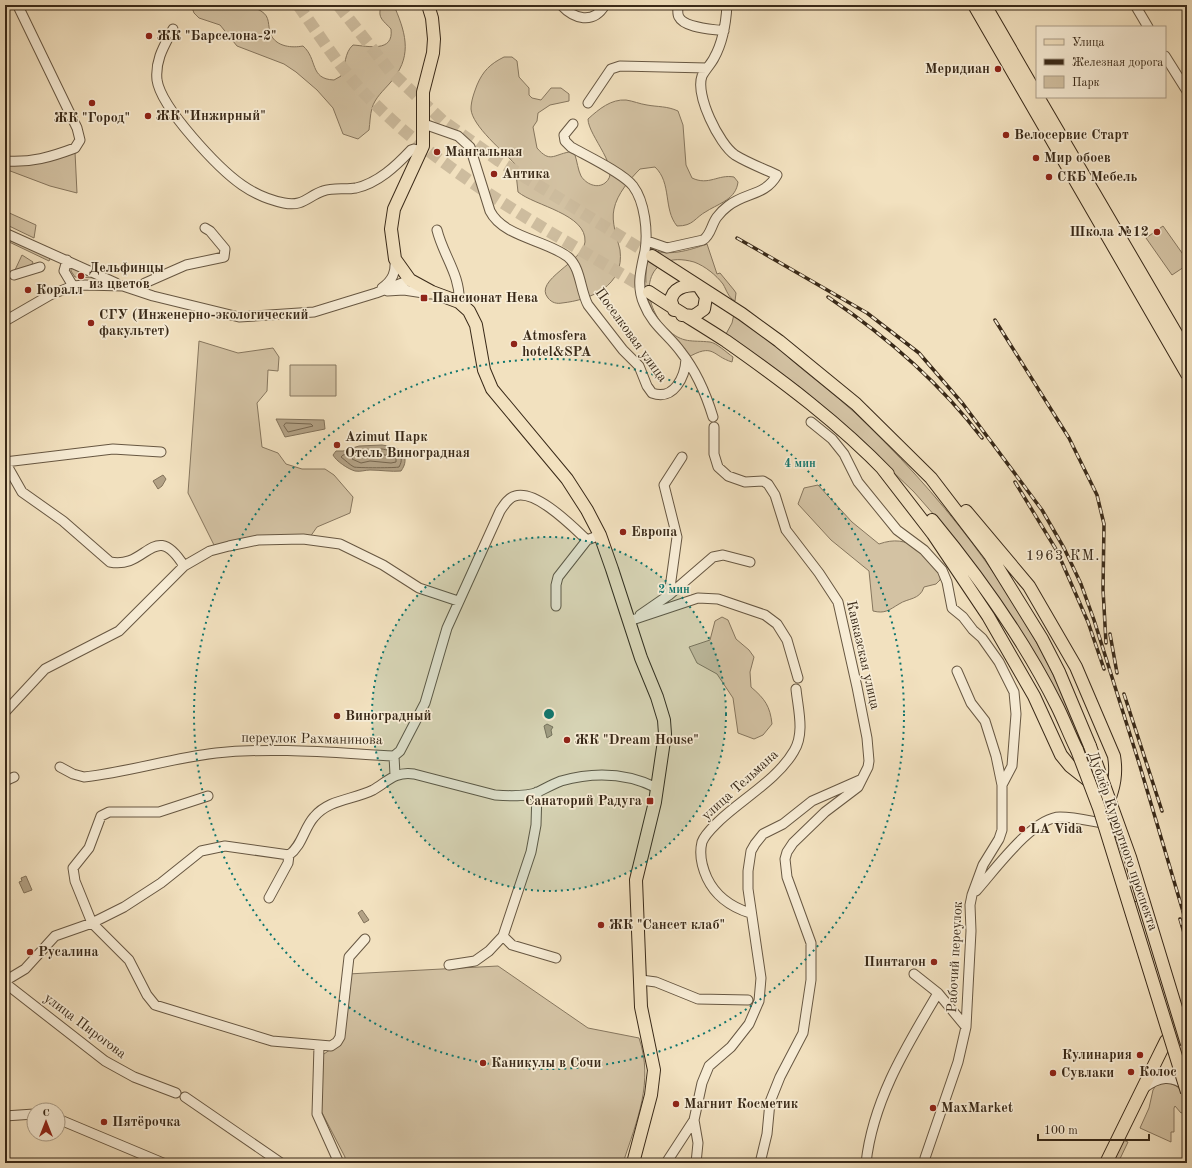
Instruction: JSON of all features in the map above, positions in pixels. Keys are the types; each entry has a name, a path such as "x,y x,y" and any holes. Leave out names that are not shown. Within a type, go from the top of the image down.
{"main road":[{"path":"428,5 432,18 434,39 433,53 423,92 424,124 422,151 394,209 391,229 395,259 410,280 458,302 473,316 484,370 492,389 567,479 587,510 600,535 632,619 664,720 665,734 657,788 636,880 641,1007 651,1053 653,1082 633,1163"},
{"path":"974,5 1187,374"},
{"path":"985,5 1036,94"},
{"path":"1039,98 1187,352"},
{"name":"Дублёр Курортного проспекта","path":"652,256 742,314 809,365 861,409 931,478 990,556 1042,639 1059,672 1090,746 1130,857 1185,1045"},
{"path":"698,286 706,297 704,309 694,316 678,312 671,301 674,293 683,287 698,286"},
{"name":"Дублёр Курортного проспекта","path":"649,292 724,341 808,402 855,441 930,518 985,586 1037,669 1057,706 1076,750 1101,815 1187,1092"},
{"path":"882,468 933,534 988,616 1034,696 1061,755 1070,766 1106,798 1176,1032 1185,1045 1153,1068"},
{"path":"931,478 964,509 1029,586 1076,667 1114,756 1116,779 1106,798"},
{"path":"1106,1163 1166,1041 1176,1032 1187,1026"}],"street":[{"path":"561,5 569,14 578,18 594,16 605,5"},
{"path":"678,5 678,16 682,22 694,26 724,31"},
{"path":"646,241 667,248 707,238 717,217 729,206 746,196 764,190 772,184 777,175 736,156 722,141 702,97 701,83 707,68 717,53 724,31 727,5"},
{"path":"1135,5 1147,26"},
{"path":"5,162 32,161 48,158 75,148 80,140 77,128 18,6"},
{"path":"173,29 157,63 157,80 162,96 193,137 232,176 255,193 285,204 301,203 325,190 351,188 367,184 388,172 411,150 414,149 422,151"},
{"path":"1166,58 1187,91"},
{"path":"588,103 611,68 620,66 707,68"},
{"name":"Поселковая улица","path":"424,124 458,136 470,146 490,211 496,220 520,235 562,254 571,261 577,273 588,305 622,350 639,366 647,386 652,393 660,394 678,386 685,372 686,359 681,351 656,326 643,303 639,273 646,241 647,228 641,206 633,187 621,176 572,147 565,141 564,135 573,124"},
{"path":"135,290 145,283 186,265 224,257 225,249 210,231 205,228"},
{"path":"437,230 452,267 459,292 458,302"},
{"path":"5,233 122,286 153,296 239,317 314,312 376,293 410,280"},
{"path":"376,293 389,283 393,277 396,267 395,259"},
{"path":"67,260 64,271 73,286"},
{"path":"14,275 40,267"},
{"path":"5,321 50,295 73,286 100,284 122,286"},
{"path":"376,293 404,290 443,295"},
{"path":"686,359 702,387 713,417"},
{"path":"811,422 832,439 844,454 858,482 897,530 924,550 942,570 947,582 952,608 963,617 973,630 982,638 999,662 1014,692 1016,714 1012,766 1002,785"},
{"name":"Кавказская улица","path":"714,427 714,454 718,467 728,476 745,482 763,481 768,484 775,495 786,530 838,602 849,647 867,738 869,761 868,767 856,789 825,812 793,843 787,852 785,859 788,877 809,936 812,952 810,994 803,1034 780,1078 770,1102 767,1134 760,1163"},
{"path":"161,452 113,449 5,462 22,492 63,522 110,562 128,562 155,546 163,545 176,553 184,566"},
{"path":"669,595 677,537 664,486 682,457"},
{"name":"переулок Рахманинова","path":"60,767 73,774 84,777 214,753 237,751 394,756 400,751 425,702 446,628 500,511 507,502 516,496 528,497 553,510 587,540"},
{"path":"556,606 556,585 558,577 587,540 600,535"},
{"path":"5,712 45,669 119,631 184,566 210,551 229,546 258,540 313,539 340,544 383,565 419,588 458,601"},
{"path":"632,619 669,595 713,557 723,555 750,562"},
{"path":"632,619 703,597 718,599 764,615 777,624 787,640 798,678"},
{"path":"957,671 971,703 985,721 1002,785"},
{"name":"улица Тельмана","path":"750,913 730,905 712,886 701,860 702,843 708,832 730,811 776,773 795,750 800,730 796,689"},
{"path":"394,756 395,775"},
{"path":"269,898 288,863 289,855 295,850 308,824 322,810 340,800 372,790 395,775 407,772 495,795 514,795 537,792 550,785 573,778 612,775 641,780 657,788"},
{"path":"5,782 14,777"},
{"path":"666,1163 694,1120 706,1072 713,1062 731,1047 744,1033 759,1001 761,978 750,913 748,871 751,851 759,837 782,824 812,802 862,779"},
{"name":"Рабочий переулок","path":"925,1158 958,1062 966,1027 971,930 970,905 983,865 1001,835 1002,785"},
{"path":"449,965 475,961 489,952 503,936 531,852 536,824 537,792"},
{"path":"208,796 159,812 109,812 101,816 89,848 73,868 75,881 92,923 127,957 150,1002 155,1006 272,1041 302,1042 319,1046 331,1046 339,1040 349,957 365,939"},
{"path":"972,895 1016,845 1031,830 1045,820 1060,817 1115,825"},
{"path":"5,982 25,969 55,936 92,923 124,906 161,884 191,858 208,848 235,847 289,855"},
{"path":"503,936 512,945 556,958"},
{"name":"Рабочий переулок","path":"914,974 938,993 966,1027"},
{"path":"641,980 656,982 698,999 748,1000"},
{"name":"улица Пирогова","path":"5,982 105,1061 134,1077 176,1093"},
{"name":"Рабочий переулок","path":"866,1163 871,1134 879,1104 908,1043 938,993"},
{"path":"1185,1045 1187,1070"},
{"path":"319,1046 317,1114 339,1163"},
{"path":"1142,1089 1153,1081 1167,1078 1174,1079 1187,1087"},
{"path":"185,1097 281,1163"},
{"path":"5,1116 26,1115"},
{"path":"694,1120 698,1143 696,1163"},
{"path":"66,1122 163,1163"}],"green space":[{"path":"236,4 245,5 261,11 268,19 271,35 277,42 285,46 303,46 308,51 317,72 326,79 334,80 341,76 348,52 353,45 372,47 384,45 388,42 391,37 391,29 382,19 380,11 381,7 388,6 395,8 402,28 405,47 402,65 397,74 373,104 369,130 358,139 343,134 333,108 317,90 296,72 284,64 237,46 220,25 199,18 194,13 191,5"},
{"path":"504,57 512,57 517,61 519,77 529,88 529,95 532,98 541,100 551,88 561,88 569,94 569,101 550,105 538,113 537,121 533,127 537,148 541,153 549,157 569,152 575,155 581,176 592,185 599,186 605,183 609,177 610,170 608,162 589,126 588,119 601,108 610,103 626,100 644,105 670,108 678,111 683,125 686,165 692,178 703,181 723,177 734,177 738,182 737,188 731,197 691,223 683,226 677,226 670,212 666,188 660,173 655,167 640,169 621,192 614,209 614,224 620,250 620,262 617,273 611,282 603,289 584,299 558,303 553,302 548,298 545,291 547,284 576,257 582,249 585,242 583,232 578,224 569,218 518,192 515,164 482,131 473,116 471,109 472,103 479,80 488,68"},
{"path":"75,152 77,193 50,186 5,169 5,165 24,165 41,162"},
{"path":"5,211 36,225 34,238 5,224"},
{"path":"1163,226 1187,260 1187,265 1172,275 1146,238"},
{"path":"5,237 51,257 49,261 5,240"},
{"path":"707,244 717,274 720,273 736,293 735,301 729,296 723,284 706,268 694,262 677,260 664,262 656,269 650,279 649,291 657,317 667,329 683,339 710,342 719,346 733,357 732,362 708,351 696,353 687,358 657,320 648,297 646,268 649,248 656,251 670,253 686,251"},
{"path":"22,255 33,262 31,266 15,270"},
{"path":"71,268 95,278 75,277 71,271"},
{"path":"734,314 787,353 789,358 854,412 916,475 945,509 999,580 1022,618 1044,656 1063,696 1086,752 1083,752 1001,601 957,541 914,492 839,420 798,386 726,334 732,323"},
{"path":"199,341 238,353 273,348 279,357 278,371 268,370 267,391 257,403 262,447 278,453 286,464 302,469 325,469 334,475 353,497 350,513 317,527 310,537 216,549 188,493"},
{"path":"290,365 336,365 336,396 290,396"},
{"path":"818,485 852,522 879,544 890,541 899,541 915,547 928,559 941,575 940,580 936,584 924,587 917,597 902,602 890,610 884,612 873,611 869,571 831,540 798,504 804,488"},
{"path":"722,617 728,620 736,639 749,650 754,657 750,672 751,687 760,695 770,712 772,724 763,735 754,739 738,733 733,698 717,674 697,663 689,647 710,640 715,621"},
{"name":"Каникулы в Сочи","path":"498,966 588,1028 639,1038 645,1070 644,1086 642,1101 634,1132 623,1163 345,1163 345,1157 319,1107 321,1056 340,1043 348,974"},
{"path":"1164,1082 1179,1088 1186,1111 1181,1113 1175,1106 1174,1108 1174,1132 1171,1132 1171,1142 1140,1128 1149,1108 1153,1090 1156,1085"},
{"path":"1118,1138 1128,1142 1118,1163 1106,1163"}],"water":[{"path":"276,419 324,420 325,429 285,437"},
{"path":"382,445 394,447 403,451 405,461 401,471 355,471 342,464 333,455 336,451 343,451 359,446"},
{"path":"163,475 166,479 162,486 158,489 153,481"},
{"path":"547,724 553,727 551,730 552,735 547,738 544,726"},
{"path":"26,876 32,890 24,893 19,882 22,881 21,878"},
{"path":"362,910 369,920 364,923 358,913"}],"tunnel":[{"path":"298,5 358,87 397,125 460,174 494,197 649,292"},
{"path":"338,5 390,71 443,121 499,161 652,256"}],"railway":[{"path":"737,238 867,313 919,353 963,404 1042,510 1064,548 1081,584 1094,620 1139,763 1187,925"},
{"path":"828,297 871,328 911,362 948,398 982,438"},
{"path":"995,320 1069,438 1097,495 1104,524 1103,589 1106,643"},
{"path":"1015,482 1057,551 1088,622 1104,669"},
{"path":"1110,634 1117,673"},
{"path":"1124,694 1162,811"},
{"path":"1180,919 1187,943"}],"place":[{"name":"ЖК \"Барселона-2\"","path":"149,36"},
{"name":"Меридиан","path":"998,69"},
{"name":"ЖК \"Город\"","path":"92,103"},
{"name":"ЖК \"Инжирный\"","path":"148,116"},
{"name":"Велосервис Старт","path":"1006,135"},
{"name":"Мангальная","path":"437,152"},
{"name":"Мир обоев","path":"1036,158"},
{"name":"Антика","path":"494,174"},
{"name":"СКБ Мебель","path":"1049,177"},
{"name":"Школа №12","path":"1157,232"},
{"name":"Дельфинцы из цветов","path":"81,276"},
{"name":"Коралл","path":"28,290"},
{"name":"Пансионат Нева","path":"424,298"},
{"name":"СГУ (Инженерно-экологический факультет)","path":"91,323"},
{"name":"Atmosfera hotel&SPA","path":"514,344"},
{"name":"Azimut Парк Отель Виноградная","path":"337,445"},
{"name":"Европа","path":"623,532"},
{"name":"Виноградный","path":"337,716"},
{"name":"ЖК \"Dream House\"","path":"567,740"},
{"name":"Санаторий Радуга","path":"650,801"},
{"name":"LA Vida","path":"1022,829"},
{"name":"ЖК \"Сансет клаб\"","path":"601,925"},
{"name":"Русалина","path":"30,952"},
{"name":"Пинтагон","path":"934,962"},
{"name":"Кулинария","path":"1140,1055"},
{"name":"Каникулы в Сочи","path":"483,1063"},
{"name":"Колос","path":"1131,1072"},
{"name":"Сувлаки","path":"1053,1073"},
{"name":"Магнит Косметик","path":"676,1104"},
{"name":"MaxMarket","path":"933,1108"},
{"name":"Пятёрочка","path":"104,1122"}],"district":[{"name":"1963 КМ.","path":"1063,556"}]}
